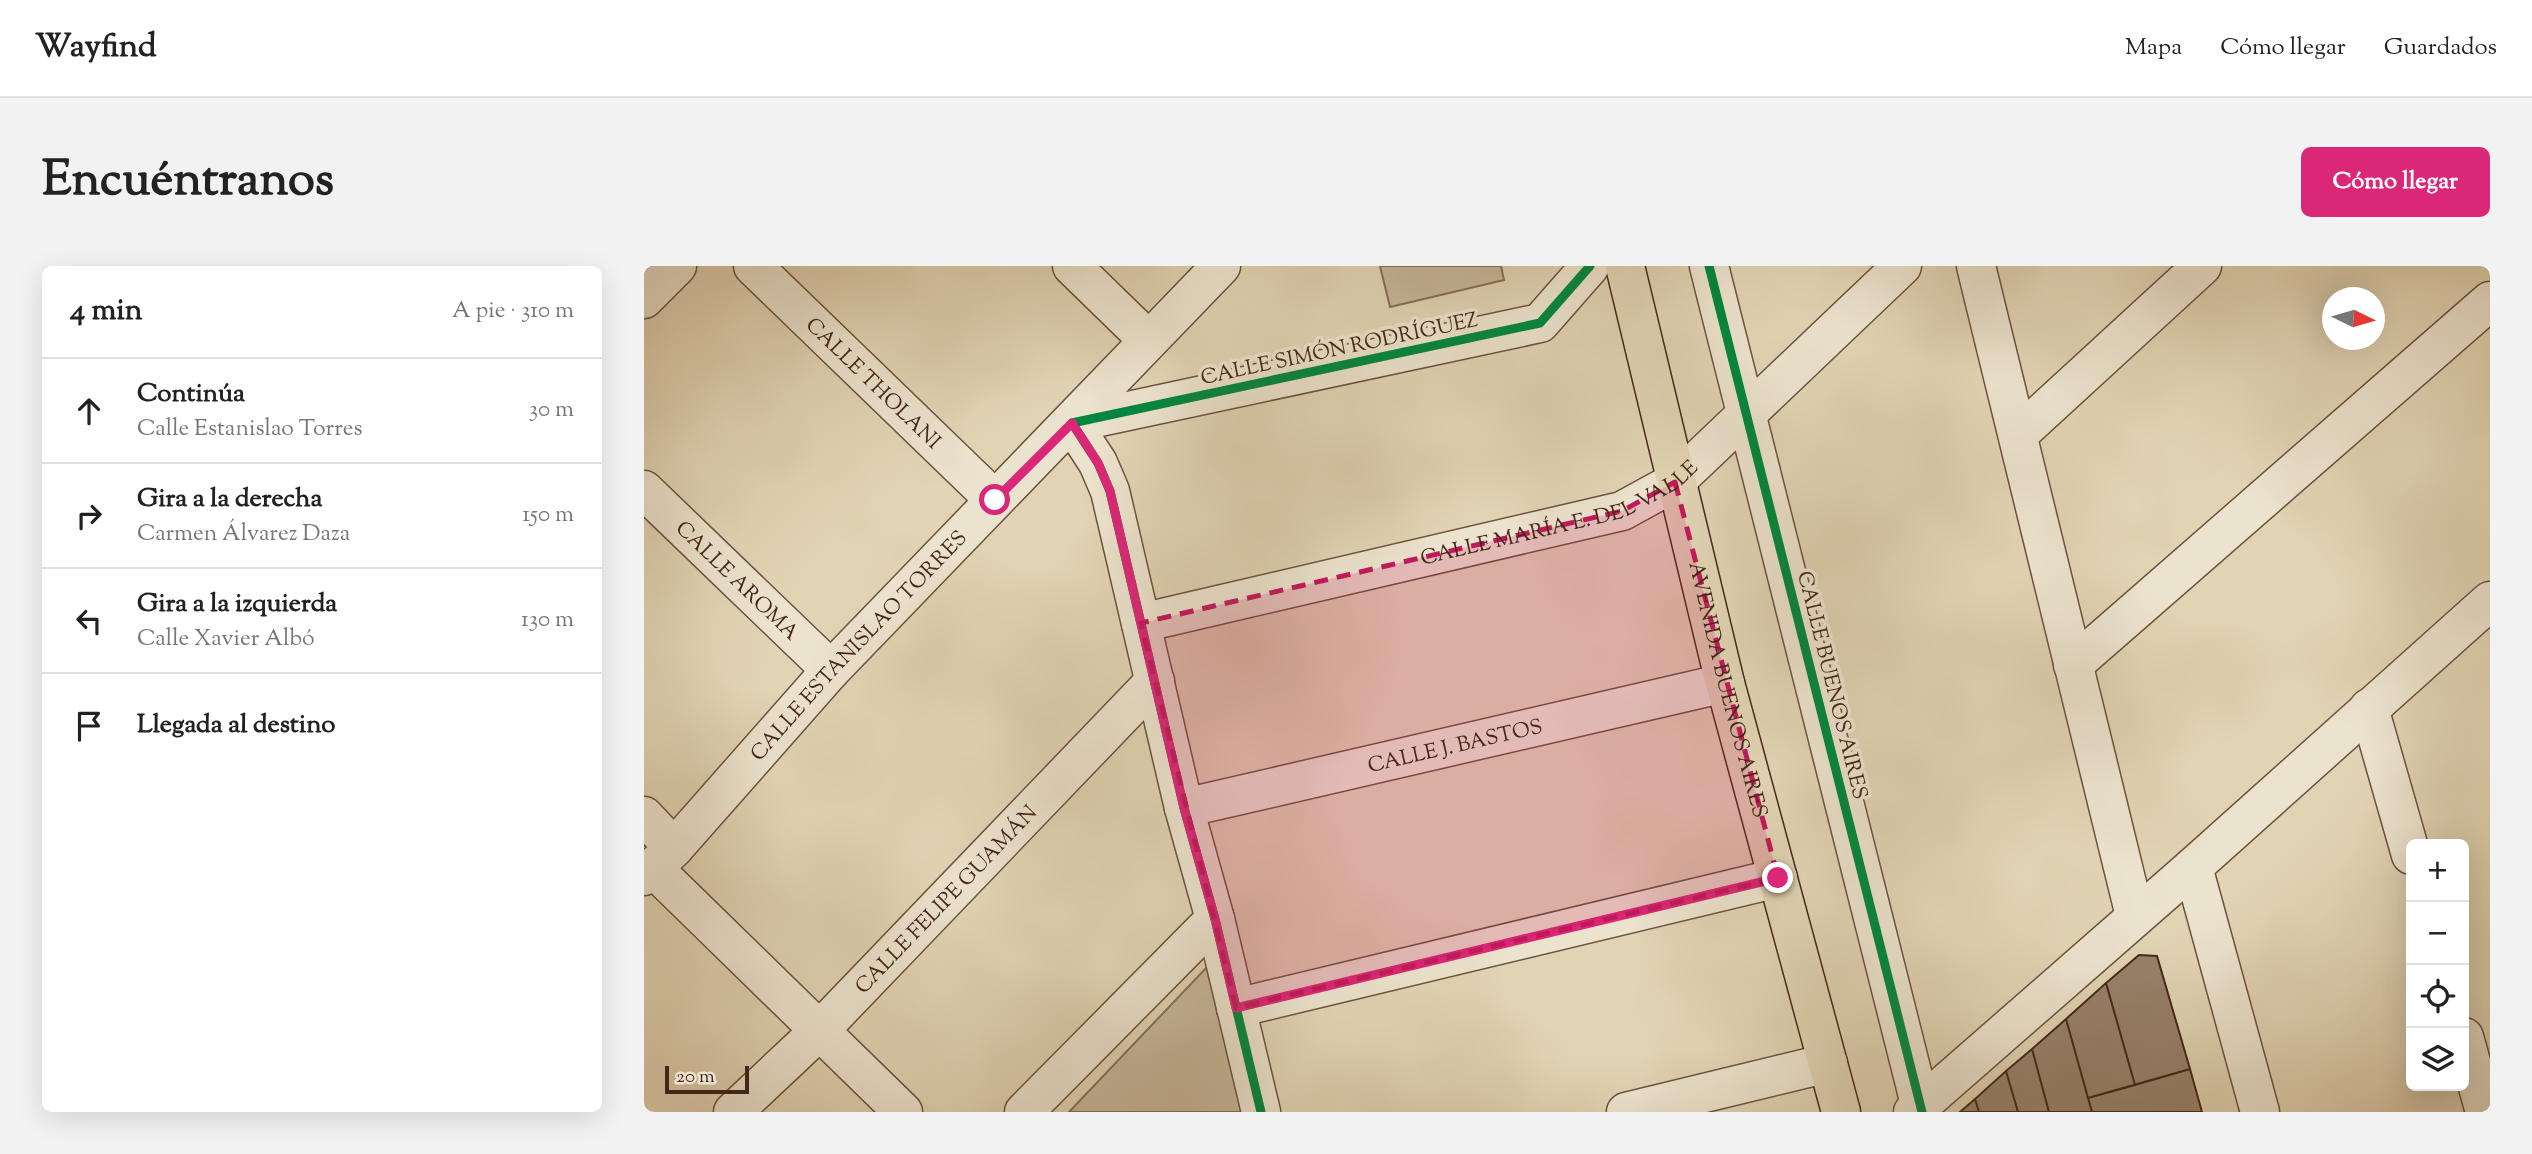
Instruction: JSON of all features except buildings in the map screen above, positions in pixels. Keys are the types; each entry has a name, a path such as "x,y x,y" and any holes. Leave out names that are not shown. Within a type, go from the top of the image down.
{"highway":[{"name":"AVENIDA BUENOS AIRES","path":"1625,266 1725,683 1841,1112"}],"street":[{"path":"644,299 677,266"},
{"name":"CALLE THOLANI","path":"753,266 995,500"},
{"path":"1072,266 1148,340"},
{"name":"CALLE ESTANISLAO TORRES","path":"657,864 831,670 1221,266"},
{"name":"CALLE SIMÓN RODRÍGUEZ","path":"1072,423 1539,323 1590,266"},
{"name":"CALLE BUENOS AIRES","path":"1709,266 1919,1110"},
{"name":"CALLE MARÍA E. DEL VALLE","path":"1141,623 1622,512 1675,482 1902,266"},
{"path":"1976,266 2135,916"},
{"path":"2019,434 2202,266"},
{"path":"2073,665 2490,301"},
{"path":"1072,423 1098,463 1110,491 1184,808 1215,919 1261,1112"},
{"name":"CALLE AROMA","path":"644,490 831,670"},
{"path":"1919,1110 2490,601"},
{"name":"CALLE FELIPE GUAMÁN","path":"733,1112 818,1032 1155,681"},
{"name":"CALLE J. BASTOS","path":"1184,808 1725,683"},
{"path":"2369,708 2406,839"},
{"path":"644,816 657,864 818,1032 903,1112"},
{"path":"2193,867 2260,1112"},
{"path":"1236,1008 1778,878"},
{"path":"1024,1112 1215,919"},
{"path":"2469,1056 2485,1112"},
{"path":"1626,1112 1828,1063"}],"highlighted area":[{"path":"1675,482 1778,878 1236,1008 1141,623 1622,511"}],"shaded area":[{"path":"1380,266 1501,266 1504,280 1390,307"},
{"path":"1208,966 1246,1112 1069,1112"}],"cycle path":[{"path":"1261,1112 1215,919 1184,808 1110,491 1098,463 1072,423 1540,323 1590,266"},
{"path":"1709,266 1922,1112"}],"route":[{"path":"995,500 1072,423 1098,463 1110,491 1184,808 1236,1008 1778,878"}]}
